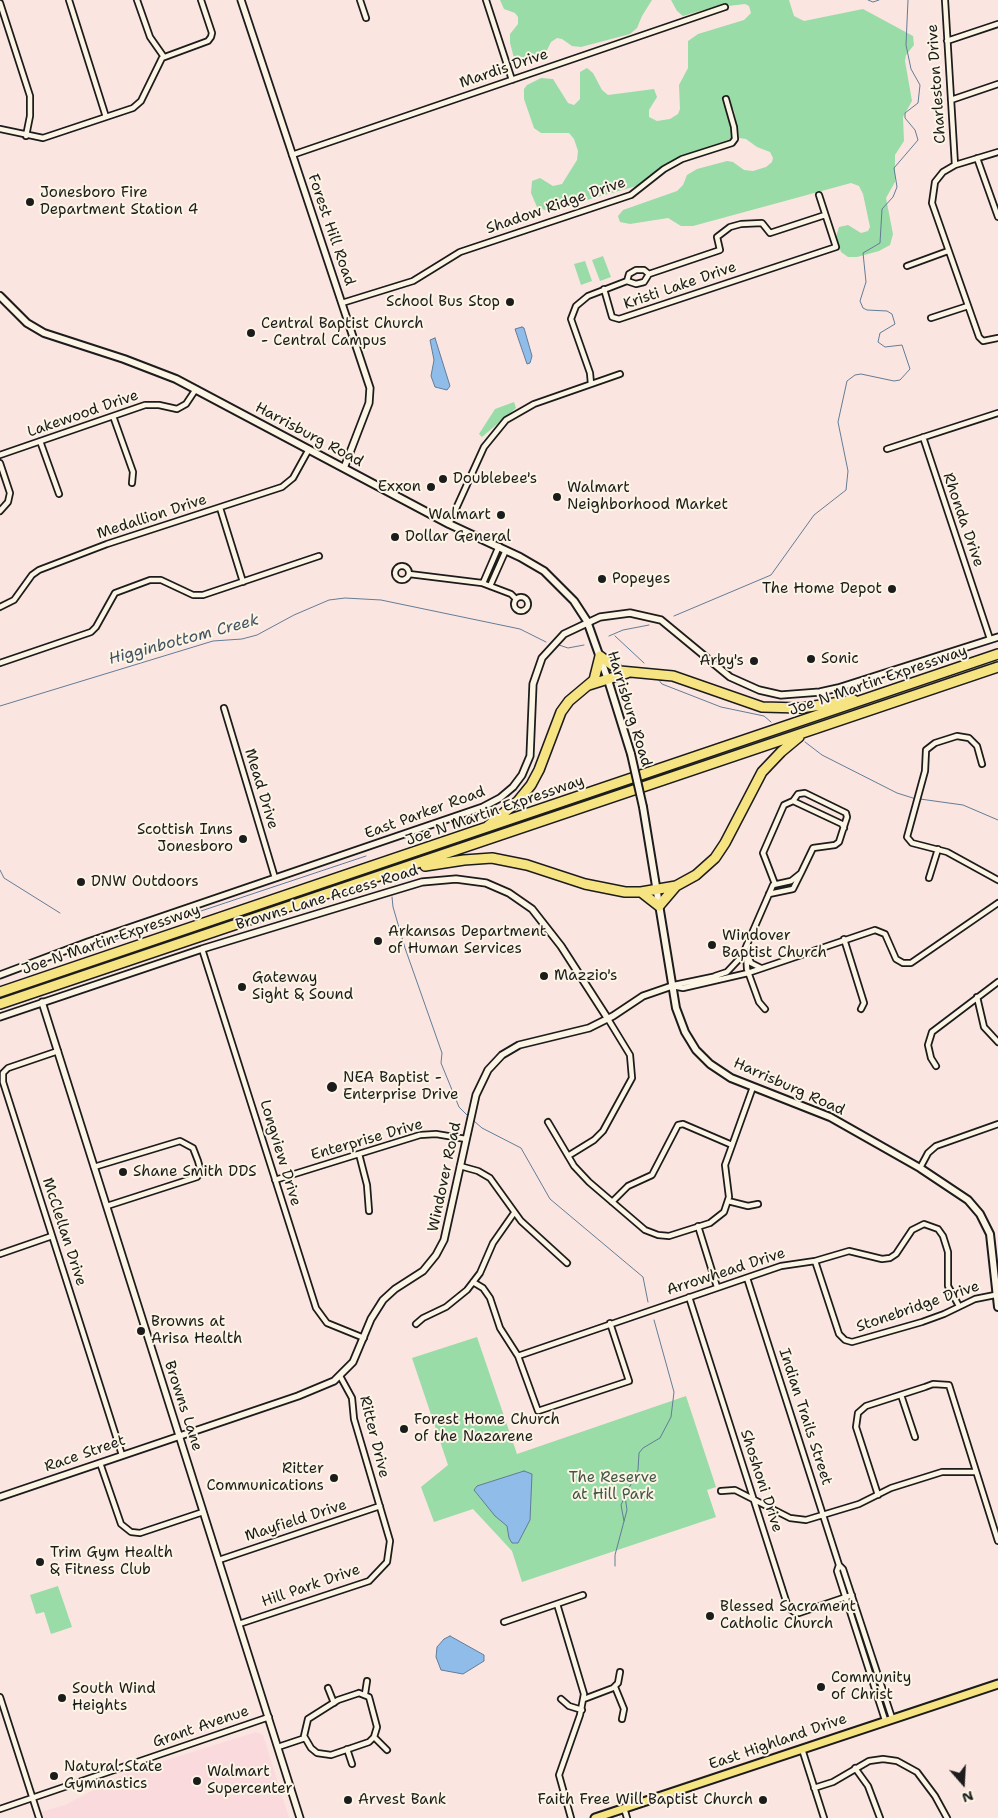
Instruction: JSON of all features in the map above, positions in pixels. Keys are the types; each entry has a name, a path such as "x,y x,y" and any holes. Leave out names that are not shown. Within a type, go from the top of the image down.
{"highway":[{"name":"Joe N Martin Expressway","path":"0,992 998,654"},
{"path":"484,829 518,802 531,785 539,770 561,712 573,697 589,685 597,675 600,656 620,671 673,676 750,704 778,709 801,708 874,697"},
{"name":"Joe N Martin Expressway","path":"0,1004 998,667"},
{"path":"589,685 631,673"},
{"path":"401,869 492,858 527,865 585,884 625,892 641,892 676,886 696,875 715,858 725,843 762,772 781,752 806,733"},
{"path":"641,892 659,906 676,886"}],"main road":[{"name":"Harrisburg Road","path":"0,296 27,323 44,333 131,362 196,389 449,524 532,562 556,580 574,601 587,621 608,680 630,754 643,807 672,986 682,1024 696,1050 719,1070 754,1087 822,1113 920,1168 960,1194 975,1208 987,1227 995,1250 995,1295 998,1307"},
{"name":"East Highland Drive","path":"594,1818 998,1684"}],"street":[{"path":"68,0 106,117"},
{"path":"137,0 149,34 164,56"},
{"path":"0,129 26,136 46,137 130,110 138,104 164,56 208,41 211,37 212,33 201,0"},
{"name":"Forest Hill Road","path":"241,0 370,388 369,403 344,468"},
{"path":"360,0 366,18"},
{"path":"486,0 512,80"},
{"name":"Charleston Drive","path":"945,0 955,165"},
{"path":"0,2 30,96 30,116 26,136"},
{"name":"Mardis Drive","path":"292,155 724,7"},
{"path":"947,41 998,24"},
{"path":"211,37 217,40"},
{"path":"951,100 998,84"},
{"name":"Shadow Ridge Drive","path":"342,303 413,281 460,252 631,195 664,169 682,159 732,143 735,139 734,127 726,99"},
{"path":"998,152 955,165 943,172 935,182 932,203 979,337 983,341 998,338"},
{"path":"977,158 998,217"},
{"path":"604,289 627,281 636,284 644,282 649,274 720,250 717,237 730,228 741,224 762,224 770,233 825,215 819,195"},
{"name":"Kristi Lake Drive","path":"591,384 590,373 570,319 576,306 588,296 604,289 612,317 619,319 836,247 825,215"},
{"path":"907,266 948,251"},
{"path":"627,281 629,274 636,270 644,270 649,274"},
{"path":"931,318 968,306"},
{"path":"449,524 484,447 502,424 525,408 620,374"},
{"name":"Lakewood Drive","path":"0,455 153,404 177,408 186,404 196,389"},
{"path":"887,449 998,414"},
{"path":"113,416 133,472 132,483"},
{"name":"Rhonda Drive","path":"923,438 990,639"},
{"path":"40,441 59,494"},
{"name":"Medallion Drive","path":"0,607 14,600 32,575 39,570 107,544 282,487 289,482 309,449"},
{"path":"0,463 10,493 8,502 0,511"},
{"path":"220,508 243,582"},
{"path":"482,584 499,546"},
{"path":"490,586 506,550"},
{"path":"0,663 91,632 96,628 115,593 143,582 161,580 198,595 319,556"},
{"path":"409,574 482,584 511,594 516,599"},
{"name":"East Parker Road","path":"0,975 88,942 483,807 500,798 513,787 522,775 530,756 533,684 542,658 564,634 587,621 600,617 630,613 661,620 730,676 759,690 780,694 806,694 838,688 998,637"},
{"name":"Mead Drive","path":"224,708 275,878"},
{"path":"982,764 976,746 969,738 956,736 935,743 926,750 925,771 907,834 908,840 912,843 938,849 998,880"},
{"path":"715,976 726,972 735,965 746,950 769,894 774,884 763,853 783,806 793,801 802,792 842,811 847,816 837,844 817,847 811,850 796,886 791,890 769,894"},
{"path":"793,801 842,824 844,828"},
{"path":"929,878 938,849"},
{"path":"774,884 791,881 802,873"},
{"name":"Browns Lane Access Road","path":"0,1017 202,949 422,882 456,878 477,881 509,892 532,909 546,925 608,1019"},
{"path":"791,881 796,886"},
{"name":"Windover Road","path":"672,986 683,988 716,982 724,978 748,973 869,931 880,931 886,936 896,959 903,963 911,963 998,904"},
{"path":"844,939 864,1003 861,1009"},
{"name":"Longview Drive","path":"202,949 318,1312 327,1323 364,1338"},
{"path":"746,950 749,961 761,968"},
{"path":"746,950 745,960 748,973 758,1002 765,1009"},
{"name":"Windover Road","path":"179,1436 324,1386 340,1376 353,1362 371,1319 383,1300 395,1289 423,1271 436,1255 447,1231 478,1088 488,1070 502,1055 531,1041 576,1032 608,1019 643,996 672,986 715,976 724,978"},
{"path":"936,1066 931,1058 928,1046 932,1032 998,982"},
{"path":"977,997 984,1027 998,1042"},
{"name":"Browns Lane","path":"42,1002 300,1818"},
{"path":"568,1156 594,1140 603,1131 619,1106 632,1078 630,1055 608,1019"},
{"name":"McClellan Drive","path":"58,1052 8,1068 2,1078 122,1455"},
{"path":"548,1122 581,1174 642,1228 654,1234 669,1236 720,1216 728,1201 725,1165 754,1087"},
{"path":"612,1202 628,1186 652,1175 678,1125 683,1124 732,1145"},
{"path":"920,1168 928,1153 936,1146 998,1124"},
{"name":"Enterprise Drive","path":"275,1180 425,1134 466,1139"},
{"path":"94,1166 180,1141 192,1148 198,1161 201,1172 197,1177 107,1206"},
{"path":"359,1154 367,1185 369,1211"},
{"path":"460,1166 478,1171 490,1178 498,1186 514,1213 531,1232 567,1263"},
{"path":"728,1201 748,1206 758,1204"},
{"path":"416,1324 455,1301 473,1282 494,1243 514,1213"},
{"name":"Arrowhead Drive","path":"518,1356 780,1266 815,1261 849,1251 882,1259 890,1258 896,1254 913,1228 922,1225 930,1225 938,1229 943,1236 948,1252 948,1286 959,1306"},
{"path":"698,1226 717,1288"},
{"path":"0,1254 52,1236"},
{"name":"Stonebridge Drive","path":"815,1261 839,1334 848,1341 857,1342 922,1322 974,1300 995,1295"},
{"name":"Indian Trails Street","path":"746,1278 839,1564 843,1569 852,1595 888,1719"},
{"path":"473,1282 486,1291 500,1328 518,1356 538,1411 629,1381 610,1323"},
{"name":"Shoshoni Drive","path":"689,1297 791,1611 799,1613 852,1595"},
{"name":"Ritter Drive","path":"340,1376 352,1398 354,1419 380,1506"},
{"path":"878,1495 856,1427 856,1417 866,1406 933,1384 949,1385 998,1541"},
{"path":"901,1395 915,1437"},
{"name":"Race Street","path":"0,1497 179,1436"},
{"path":"100,1462 121,1524 131,1532 140,1533 203,1512"},
{"path":"720,1491 735,1490 796,1520 806,1520 942,1472 976,1472"},
{"name":"Mayfield Drive","path":"219,1560 380,1506"},
{"name":"Hill Park Drive","path":"239,1624 368,1581 376,1576 387,1562 390,1552 390,1541 380,1506"},
{"name":"Indian Trails Street","path":"839,1564 837,1571 888,1719"},
{"path":"841,1582 847,1580"},
{"path":"504,1622 583,1595"},
{"path":"557,1604 582,1681 584,1699 582,1710 559,1774 572,1818"},
{"path":"620,1672 615,1686 624,1709 622,1718"},
{"path":"365,1694 367,1681"},
{"path":"584,1699 615,1686"},
{"path":"328,1688 334,1703"},
{"path":"359,1693 365,1694 369,1697 378,1727 374,1737 331,1755 322,1754 311,1748 305,1738 304,1731 308,1719 334,1703 359,1693"},
{"path":"0,1697 39,1818"},
{"path":"561,1699 569,1706 582,1710"},
{"name":"Grant Avenue","path":"0,1809 269,1717"},
{"path":"374,1737 387,1750"},
{"path":"278,1747 305,1738"},
{"path":"347,1749 352,1764"},
{"path":"802,1749 824,1818"},
{"path":"814,1788 833,1782 869,1761 883,1759 908,1765 926,1783 947,1818"},
{"path":"855,1768 868,1786 880,1818"},
{"path":"624,1808 627,1818"}],"shaded area":[{"path":"256,1732 263,1735 289,1818 42,1818 41,1812 65,1805 126,1773"}],"green space":[{"path":"500,0 652,0 637,28 630,34 581,47 572,46 557,38 551,42 544,56 524,63 514,58 510,43 510,34 518,24 518,17 515,13 504,9"},
{"path":"671,0 789,0 794,16 804,21 863,9 913,36 914,45 906,55 905,61 912,101 903,117 904,141 895,155 895,182 886,198 893,234 890,245 879,251 857,257 848,257 841,252 836,237 839,227 848,225 861,233 868,231 870,227 863,194 859,186 851,183 693,226 681,226 668,218 630,224 620,222 618,216 623,210 677,191 683,185 687,175 697,169 727,161 733,162 744,170 753,171 766,167 772,162 773,158 770,152 757,147 746,139 739,138 734,111 726,95 722,99 731,127 731,139 681,156 662,166 640,185 555,209 545,210 537,207 531,193 532,181 540,178 553,186 562,184 577,160 578,151 574,139 569,133 541,133 534,128 524,99 524,89 527,85 541,78 553,79 568,103 574,105 580,99 580,72 587,68 593,73 602,90 608,95 654,89 657,97 649,110 649,117 657,121 670,119 678,114 680,109 679,85 688,68 688,41 698,34 744,20 751,13 749,6 745,4 728,6 724,4 683,16 677,11"},
{"path":"603,256 611,277 600,281 592,260"},
{"path":"585,261 592,281 581,285 574,264"},
{"path":"514,402 516,408 482,437 479,434 495,409"},
{"name":"The Reserve at Hill Park","path":"477,1337 517,1454 686,1396 716,1487 707,1490 716,1517 522,1582 512,1551 473,1509 434,1522 421,1487 448,1465 412,1358"},
{"path":"58,1586 72,1627 51,1634 44,1612 36,1614 30,1595"}],"water":[{"path":"524,328 532,356 530,363 527,364 515,329"},
{"path":"435,338 450,386 447,390 435,387 431,376 434,360 430,340"},
{"path":"524,1471 532,1474 530,1520 518,1543 512,1543 507,1526 495,1516 474,1490 477,1486"},
{"path":"450,1636 484,1655 484,1661 463,1674 441,1670 436,1657 437,1647 444,1639"}],"waterway":[{"path":"868,0 873,2 879,0"},
{"path":"674,616 771,575 814,515 846,490 848,471 838,422 847,381 855,375 861,374 894,381 900,380 910,369 902,345 885,347 878,342 880,333 895,324 892,314 887,311 867,310 863,308 860,301 866,282 863,253 880,243 882,209 893,197 897,187 894,168 918,140 915,130 905,118 905,113 918,103 920,85 911,69 906,45 908,0"},
{"name":"Higginbottom Creek","path":"0,706 213,641 242,639 257,635 294,615 329,600 345,598 381,600 520,629 546,642"},
{"path":"609,636 623,630 649,625"},
{"name":"Higginbottom Creek","path":"615,636 644,663"},
{"name":"Higginbottom Creek","path":"559,645 568,648 584,645"},
{"name":"Higginbottom Creek","path":"658,679 662,684 721,707 764,716 771,722"},
{"name":"Higginbottom Creek","path":"805,742 822,755 897,793 916,799"},
{"name":"Higginbottom Creek","path":"920,799 963,805 998,820"},
{"path":"111,941 366,856"},
{"path":"0,870 4,878 60,913"},
{"path":"392,897 393,907 405,948 442,1053 441,1063 459,1107 468,1116"},
{"path":"474,1121 482,1128 521,1148 550,1199 643,1277 648,1302"},
{"path":"615,1566 615,1555 627,1510 625,1496 638,1470 639,1453 643,1448 660,1438 671,1417 674,1392 654,1320"},
{"path":"624,1521 621,1505 625,1496"}],"place":[{"name":"Jonesboro Fire Department Station 4","path":"30,202"},
{"name":"School Bus Stop","path":"510,302"},
{"name":"Central Baptist Church - Central Campus","path":"251,333"},
{"name":"Doublebee's","path":"443,479"},
{"name":"Exxon","path":"431,487"},
{"name":"Walmart Neighborhood Market","path":"557,497"},
{"name":"Walmart","path":"501,515"},
{"name":"Dollar General","path":"395,537"},
{"name":"Popeyes","path":"602,579"},
{"name":"The Home Depot","path":"892,589"},
{"name":"Sonic","path":"811,659"},
{"name":"Arby's","path":"754,661"},
{"name":"Scottish Inns Jonesboro","path":"243,839"},
{"name":"DNW Outdoors","path":"81,882"},
{"name":"Arkansas Department of Human Services","path":"378,941"},
{"name":"Windover Baptist Church","path":"712,945"},
{"name":"Mazzio's","path":"544,976"},
{"name":"Gateway Sight & Sound","path":"242,987"},
{"name":"NEA Baptist - Enterprise Drive","path":"332,1087"},
{"name":"Shane Smith DDS","path":"123,1172"},
{"name":"Browns at Arisa Health","path":"141,1331"},
{"name":"Forest Home Church of the Nazarene","path":"404,1429"},
{"name":"Ritter Communications","path":"334,1478"},
{"name":"Trim Gym Health & Fitness Club","path":"40,1562"},
{"name":"Blessed Sacrament Catholic Church","path":"710,1616"},
{"name":"Community of Christ","path":"821,1687"},
{"name":"South Wind Heights","path":"62,1698"},
{"name":"Natural State Gymnastics","path":"54,1776"},
{"name":"Walmart Supercenter","path":"197,1781"},
{"name":"Arvest Bank","path":"348,1800"},
{"name":"Faith Free Will Baptist Church","path":"763,1800"}]}
